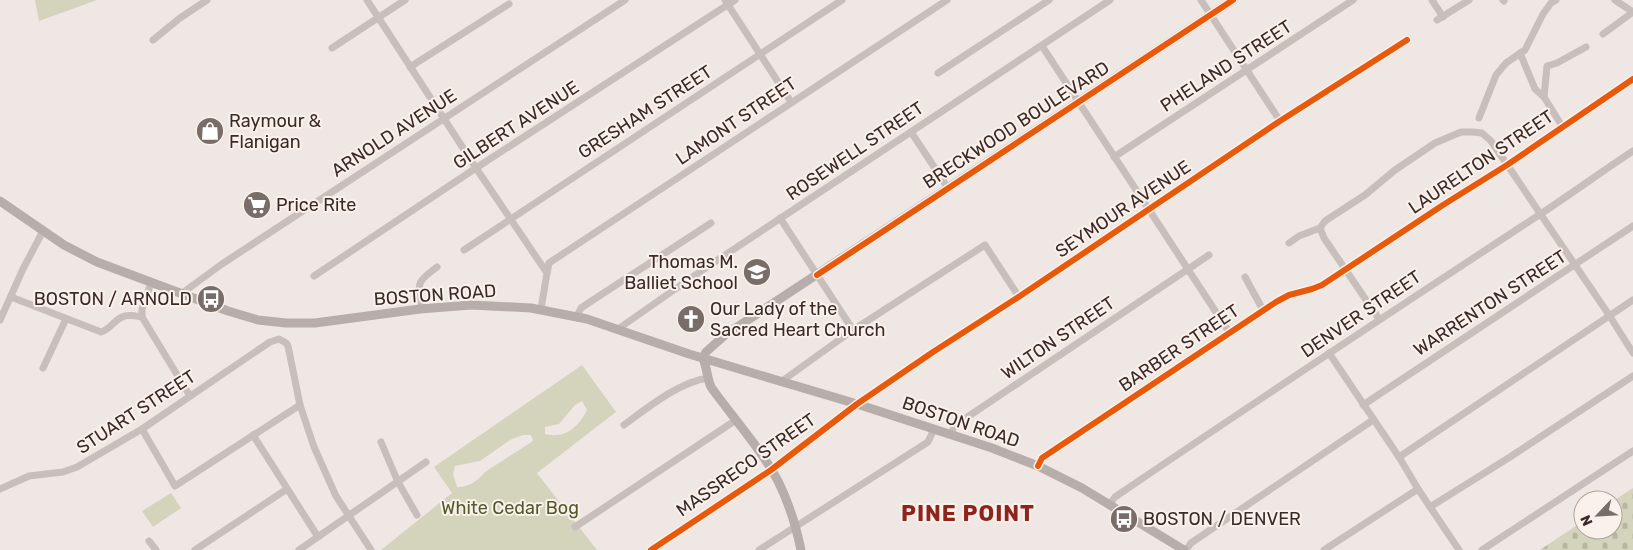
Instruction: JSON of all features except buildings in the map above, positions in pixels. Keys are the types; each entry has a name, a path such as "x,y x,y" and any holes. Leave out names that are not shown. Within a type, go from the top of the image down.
{"main road":[{"name":"BRECKWOOD BOULEVARD","path":"703,358 713,344 1232,0"},
{"name":"BOSTON ROAD","path":"0,201 64,245 97,262 181,294 258,320 281,323 315,323 422,308 478,305 523,307 577,316 703,358 857,404 992,448 1038,466 1082,488 1185,550"},
{"path":"703,358 708,369 708,378 717,395 772,470 785,495 796,526 800,550"}],"street":[{"path":"153,40 180,18 207,0"},
{"path":"367,0 410,68 547,273 541,309"},
{"path":"332,48 405,0"},
{"name":"ARNOLD AVENUE","path":"181,294 222,264 625,0"},
{"name":"GILBERT AVENUE","path":"314,276 727,2 735,0"},
{"name":"GRESHAM STREET","path":"464,250 842,0"},
{"name":"LAMONT STREET","path":"547,273 549,263 947,0"},
{"path":"938,73 1049,0"},
{"name":"ROSEWELL STREET","path":"618,329 780,218 1110,0"},
{"path":"1200,0 1280,121"},
{"name":"PHELAND STREET","path":"1114,157 1353,0"},
{"path":"1432,0 1440,18 1469,0"},
{"path":"1479,118 1496,76 1506,63 1525,50 1544,14 1551,3 1556,0"},
{"path":"1603,34 1633,12 1615,0"},
{"path":"727,2 791,102"},
{"path":"410,68 509,4"},
{"name":"SEYMOUR AVENUE","path":"857,404 1280,121 1407,40"},
{"path":"1042,46 1229,332"},
{"path":"1544,97 1547,66 1557,63 1586,47"},
{"path":"1520,53 1536,89 1544,97 1562,126"},
{"name":"LAURELTON STREET","path":"1346,270 1507,165 1633,78"},
{"path":"911,132 948,188"},
{"path":"1289,243 1299,236 1320,228 1325,221 1365,195 1414,156 1435,143 1461,132 1482,133 1491,141 1633,353"},
{"name":"DENVER STREET","path":"1110,505 1115,497 1633,151"},
{"path":"780,218 853,330"},
{"path":"577,316 581,308 711,223"},
{"name":"WARRENTON STREET","path":"1363,405 1633,226"},
{"path":"1320,228 1324,238 1379,319"},
{"path":"0,320 43,230"},
{"path":"782,381 853,330 984,245 1019,297"},
{"name":"WILTON STREET","path":"951,435 954,426 1209,255"},
{"path":"422,308 418,286 422,278 437,267"},
{"name":"BARBER STREET","path":"1038,466 1042,458 1263,310 1289,295 1312,290 1346,270"},
{"path":"1245,277 1263,310"},
{"path":"151,283 142,309 142,316 190,396"},
{"path":"11,296 102,332 108,330 122,316 142,316"},
{"path":"1399,457 1633,300"},
{"path":"43,368 66,319"},
{"name":"STUART STREET","path":"0,489 29,476 70,470 142,429 270,342 280,339 288,346 300,405"},
{"path":"1329,353 1459,550"},
{"path":"1430,507 1633,376"},
{"path":"624,425 685,385 708,378"},
{"name":"MASSRECO STREET","path":"651,550 772,470 857,404"},
{"path":"142,429 175,486 300,405 310,437 336,496 371,550"},
{"path":"575,527 736,420"},
{"path":"1185,550 1191,543 1373,420"},
{"path":"759,550 928,442 934,429"},
{"path":"253,435 318,537"},
{"path":"381,442 398,482 417,515"},
{"path":"1482,550 1633,451"},
{"path":"299,550 426,462"},
{"path":"195,550 287,489"},
{"path":"1324,550 1418,489"},
{"path":"149,541 156,550"}],"green space":[{"path":"35,0 97,0 39,21"},
{"name":"White Cedar Bog","path":"582,365 616,412 537,473 597,550 381,550 452,493 434,467","holes":["582,401 587,410 580,422 565,433 559,435 545,434 545,427 559,424 575,405","523,435 531,435 533,441 485,472 472,483 457,487 453,474 455,466 480,461 510,440"]},
{"path":"1633,488 1633,550 1540,550 1573,528 1573,540 1623,540 1623,494"},
{"path":"171,493 181,508 153,527 142,511"}],"cycle path":[{"path":"817,275 1233,0"},
{"path":"651,550 771,470 857,404 933,352 1020,296 1280,121 1407,40"},
{"path":"1038,466 1042,458 1276,302 1289,295 1322,285 1507,165 1633,79"}],"place":[{"name":"Raymour & Flanigan","path":"210,131"},
{"name":"Price Rite","path":"257,205"},
{"name":"Thomas M. Balliet School","path":"757,272"},
{"name":"BOSTON / ARNOLD","path":"211,299"},
{"name":"Our Lady of the Sacred Heart Church","path":"691,319"},
{"name":"BOSTON / DENVER","path":"1124,519"}],"district":[{"name":"PINE POINT","path":"968,513"}]}
